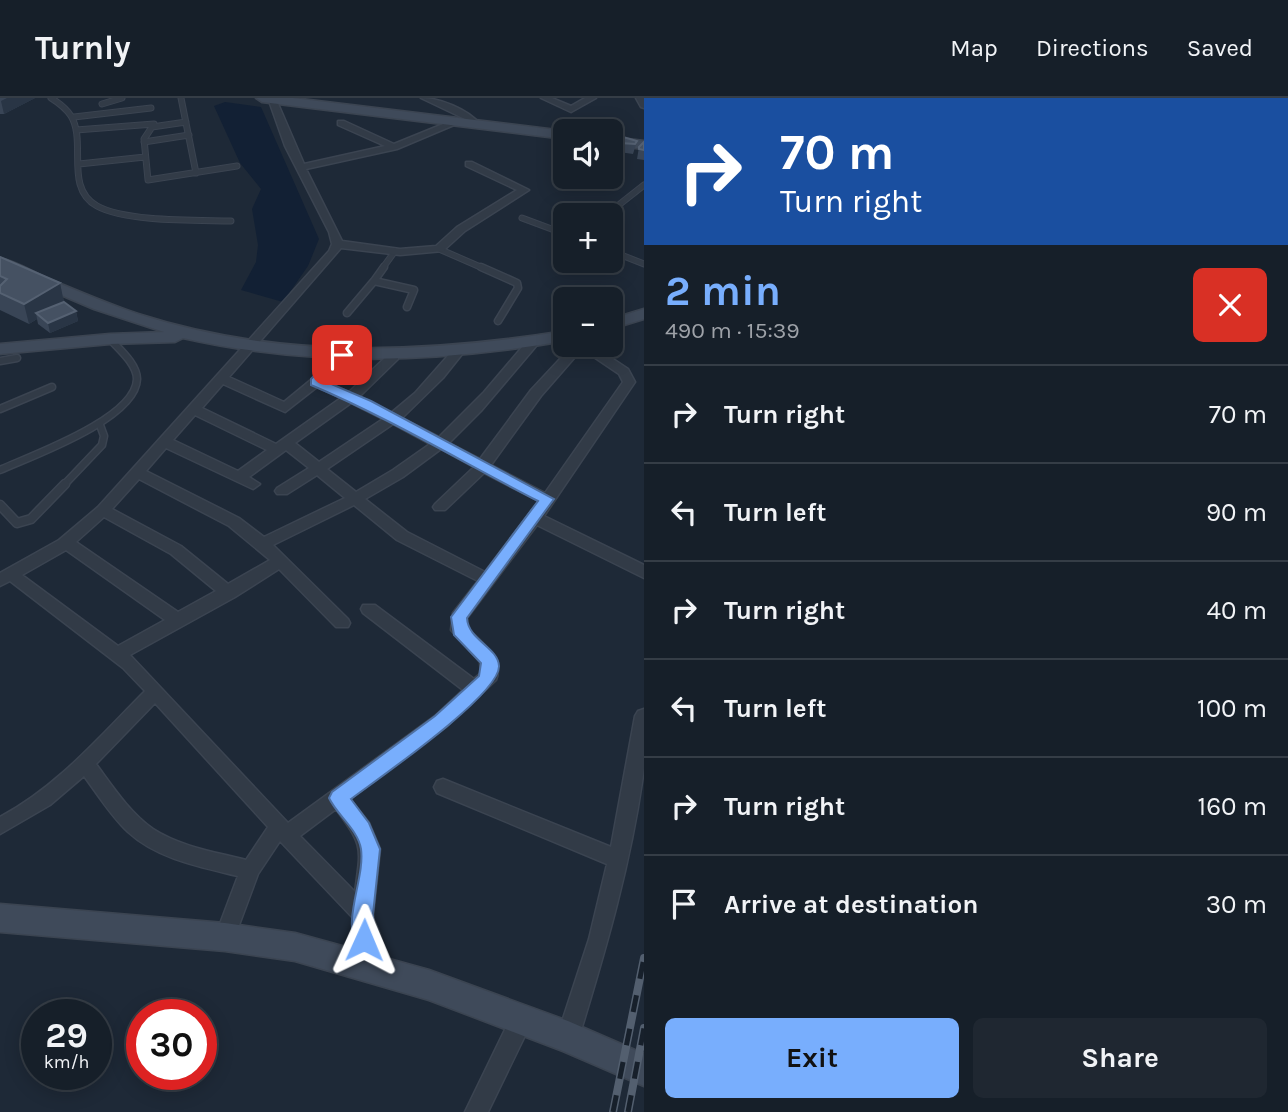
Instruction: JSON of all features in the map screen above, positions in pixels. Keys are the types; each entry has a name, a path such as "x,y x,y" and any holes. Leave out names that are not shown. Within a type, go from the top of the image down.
{"street":[{"path":"425,98 468,117 475,124"},
{"path":"545,98 572,109 592,98"},
{"path":"640,98 644,106"},
{"path":"363,914 283,831 156,691 118,654 5,577 66,542 103,510 322,268 337,244 334,232 267,99 303,99 553,134"},
{"path":"307,166 394,147 456,122"},
{"path":"341,123 394,147"},
{"path":"623,142 644,145"},
{"path":"337,244 395,251 439,249 461,229 524,190 470,164"},
{"path":"0,263 130,317 252,347 342,355 394,356 457,352 553,338"},
{"path":"623,320 644,314"},
{"path":"0,349 110,339 205,336"},
{"path":"263,544 355,498 439,444 477,407 533,342"},
{"path":"282,491 395,420 438,379 457,352"},
{"path":"221,379 285,408 342,355"},
{"path":"239,477 352,397 375,378 394,356"},
{"path":"440,507 482,467 536,393 570,357"},
{"path":"225,937 250,870 283,831 339,798 441,721 490,675 488,660 459,631 457,624 466,605 535,518 629,382 624,372 600,357"},
{"path":"316,382 352,397 546,499"},
{"path":"193,409 283,447 318,469 412,542 487,579"},
{"path":"163,441 253,484"},
{"path":"137,472 217,512 263,544 342,623"},
{"path":"103,510 176,550 229,593"},
{"path":"535,518 644,572"},
{"path":"66,542 95,565 136,588 177,620"},
{"path":"118,654 281,561"},
{"path":"369,609 476,690"},
{"path":"0,826 39,805 156,691"},
{"path":"568,1037 599,939 618,859 644,716"},
{"path":"84,762 133,824 150,837 172,847 250,870"},
{"path":"443,787 618,859"},
{"path":"339,798 362,829 370,849 363,914 364,965"},
{"path":"0,918 225,937 295,947 429,985 568,1037 644,1070"},
{"path":"476,1112 522,1019"}],"lane":[{"path":"51,98 64,105 74,117 80,183 97,206 142,218 231,221"},
{"path":"102,104 122,98"},
{"path":"181,98 196,173"},
{"path":"74,117 151,108"},
{"path":"152,127 186,122"},
{"path":"76,130 154,124 144,142 148,180 237,166"},
{"path":"144,142 188,135"},
{"path":"79,164 145,157"},
{"path":"622,203 643,187"},
{"path":"522,218 553,230"},
{"path":"439,249 517,283 518,288 498,321"},
{"path":"347,313 395,251"},
{"path":"623,256 644,264"},
{"path":"374,281 414,290 407,307"},
{"path":"0,470 100,425 124,403 138,384 134,369 110,339"},
{"path":"0,361 17,358"},
{"path":"0,409 52,387"},
{"path":"0,505 17,523 31,519 102,445 104,436 100,425"}],"water":[{"path":"225,102 261,107 319,239 308,266 283,302 241,290 256,262 258,245 252,209 261,189 240,163 214,106"}],"building":[{"path":"623,137 637,141 635,144 623,143"},
{"path":"0,257 60,283 24,304 0,293 0,286 7,279 0,276"},
{"path":"64,302 76,311 48,323 36,313"}],"railway":[{"path":"613,1112 644,958"},
{"path":"628,1112 644,1028"}],"route":[{"path":"342,355 316,382 366,404 546,499 535,518 459,617 459,631 488,660 490,675 441,721 339,798 362,829 370,849 363,914 364,940"}]}
